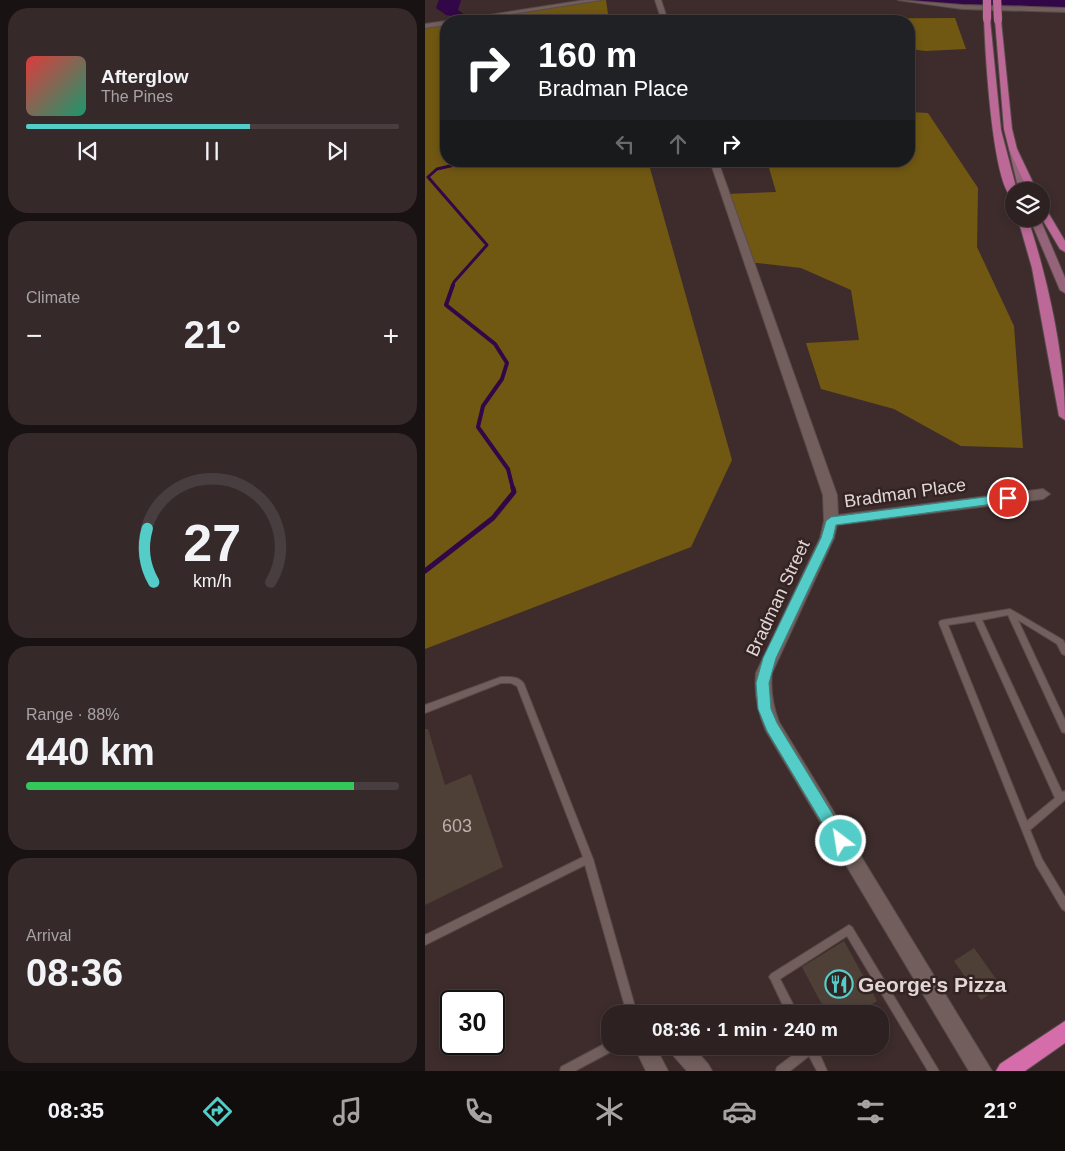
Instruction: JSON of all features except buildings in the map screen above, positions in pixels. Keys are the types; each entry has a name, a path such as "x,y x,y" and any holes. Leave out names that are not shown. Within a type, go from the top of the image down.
{"highway":[{"path":"1007,1071 1065,1031"}],"main road":[{"path":"987,0 991,99 997,140 1010,182"},
{"path":"997,0 1005,105 1022,182"},
{"path":"1013,149 1029,182"},
{"path":"1050,224 1065,249"},
{"path":"1026,227 1046,303 1059,392 1065,416"},
{"path":"1028,227 1055,268"},
{"path":"1038,227 1065,290"}],"street":[{"path":"496,15 598,0"},
{"path":"658,0 663,15"},
{"path":"901,0 955,6 1065,10"},
{"path":"425,26 440,24"},
{"name":"Bradman Street","path":"716,167 830,495 831,521 827,538 764,673 762,683 765,709 771,726 981,1071"},
{"name":"Bradman Place","path":"831,521 1043,494"},
{"path":"649,1055 657,1071"},
{"path":"686,1055 701,1071"}],"lane":[{"path":"1010,612 1065,730"},
{"path":"1064,903 1039,862 1027,827 943,623 1010,612 1060,642 1065,652"},
{"path":"977,617 1062,797 1027,827"},
{"path":"425,709 501,680 512,680 520,684 588,859 629,1005"},
{"path":"425,940 588,859"},
{"path":"788,1005 774,977 849,930 934,1071"},
{"path":"565,1071 601,1051"},
{"path":"781,1071 800,1055"},
{"path":"814,1055 822,1071"}],"shaded area":[{"path":"439,0 461,0 458,10 465,15 446,15 436,8"},
{"path":"606,0 608,15 491,15"},
{"path":"906,0 1065,0 1065,9 1018,5 938,4"},
{"path":"915,18 955,18 966,49 915,50"},
{"path":"440,22 440,167 650,167 732,460 691,547 425,649 425,25"},
{"path":"915,112 928,113 978,188 977,247 1014,326 1023,448 961,446 894,409 821,389 806,343 859,340 851,290 801,268 748,262 726,194 776,192 769,167 915,167"}],"waterway":[{"path":"446,167 437,169 428,177 487,245 454,282 452,287"},
{"path":"453,285 446,305 495,344 507,363 502,379 483,406 478,427 508,469 513,489"},
{"path":"425,571 493,518 514,492 513,488"}],"place":[{"name":"George's Pizza","path":"839,984"}],"route":[{"path":"841,841 771,726 765,709 762,683 770,658 827,538 831,521 1008,498"}]}
